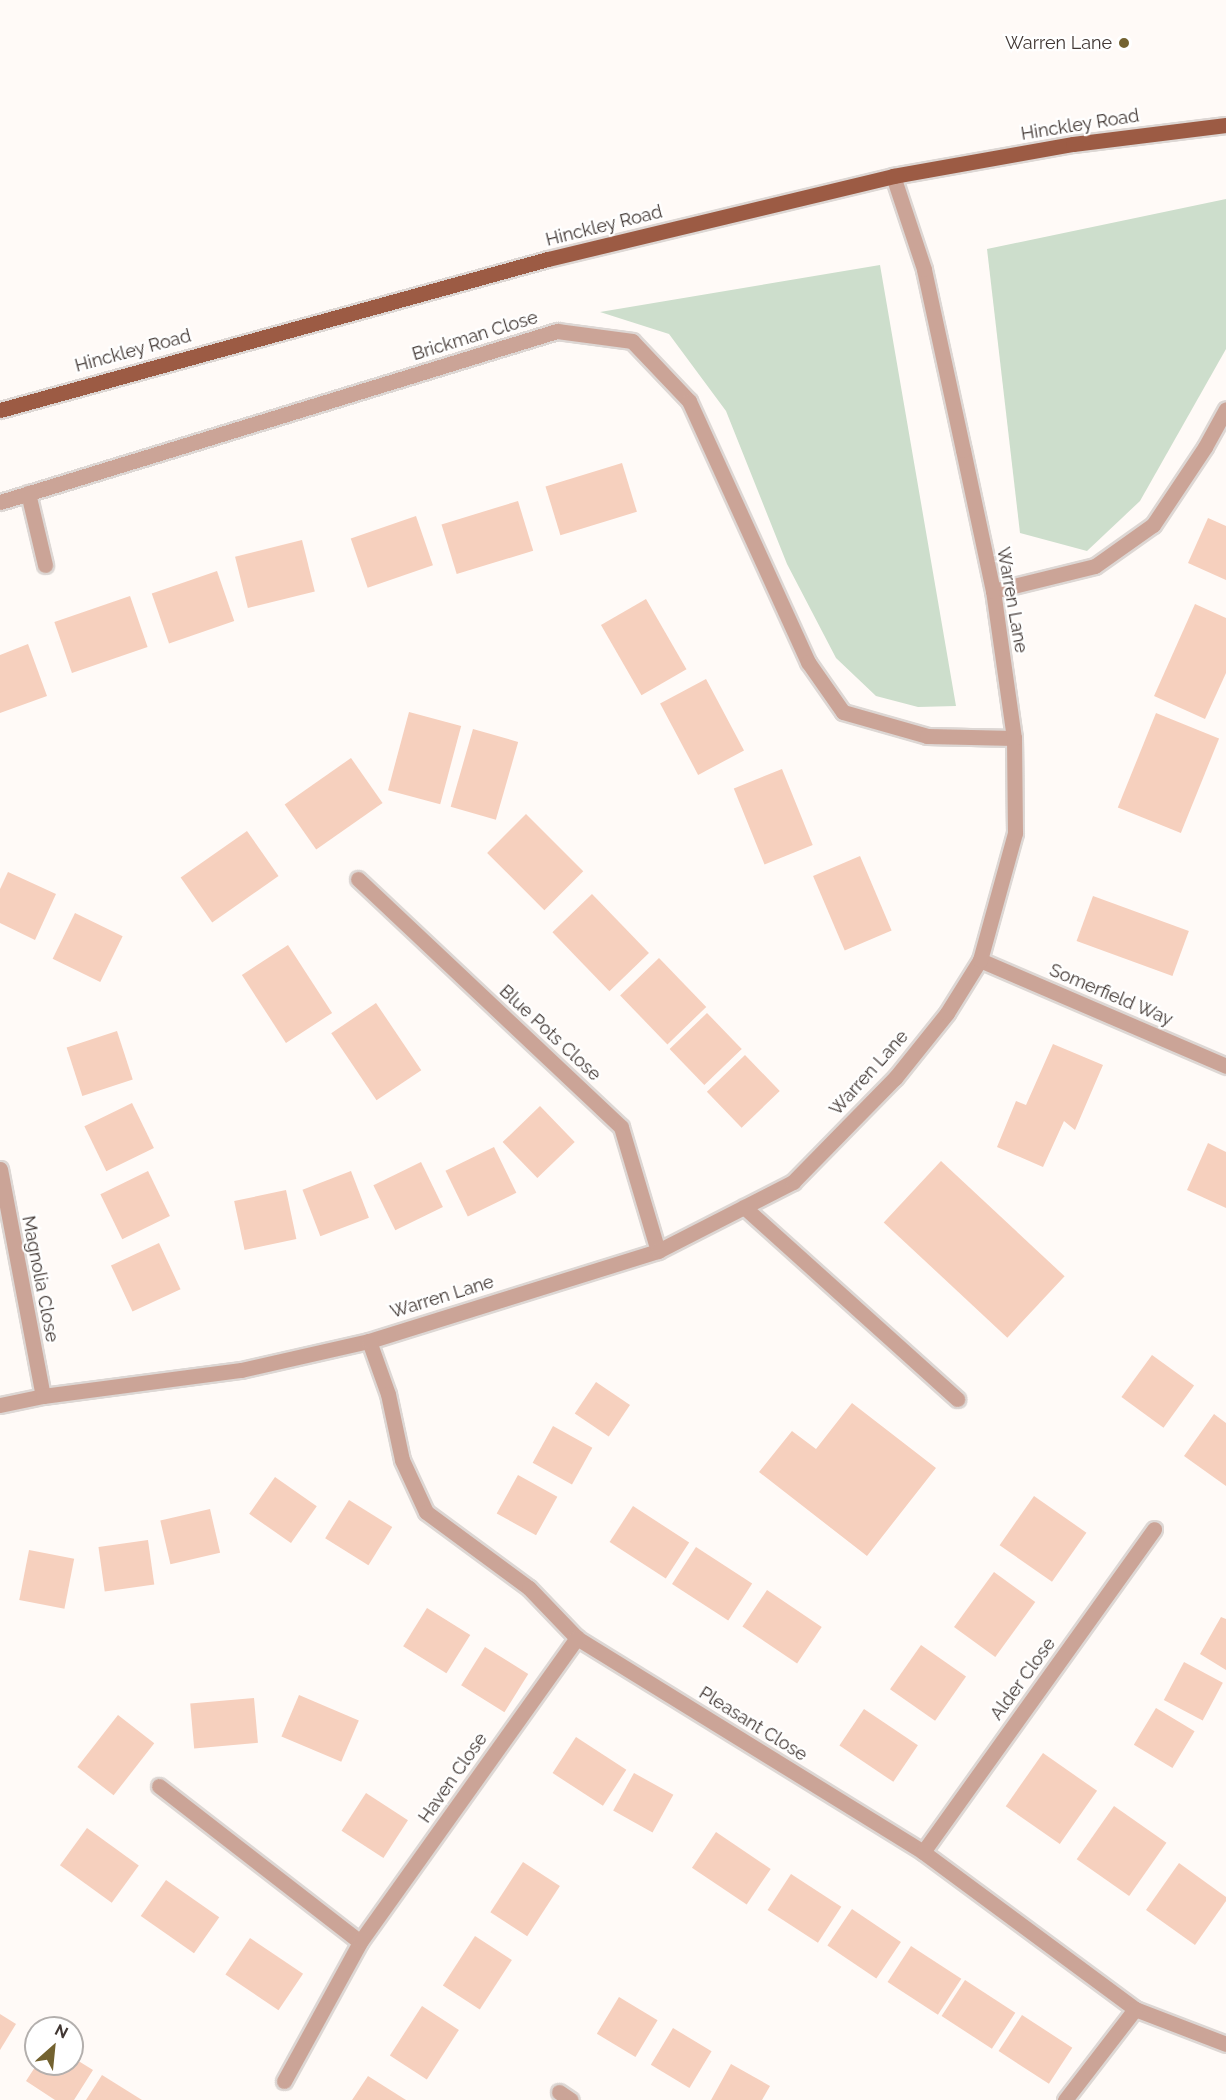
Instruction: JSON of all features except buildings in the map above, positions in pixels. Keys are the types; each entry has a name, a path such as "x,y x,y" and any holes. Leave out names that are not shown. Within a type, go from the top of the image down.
{"main road":[{"name":"Hinckley Road","path":"0,410 548,259 892,176 1073,144 1226,124"}],"street":[{"name":"Warren Lane","path":"0,1405 43,1396 241,1370 369,1341 658,1251 793,1182 895,1078 947,1013 980,960 1015,833 1014,738 993,591 924,269 892,176"},
{"name":"Brickman Close","path":"0,502 557,331 632,341 689,401 808,662 843,712 927,736 1014,738"},
{"path":"993,591 1095,566 1153,525 1205,447 1226,409"},
{"path":"28,494 45,566"},
{"name":"Blue Pots Close","path":"357,879 621,1127 658,1251"},
{"name":"Somerfield Way","path":"980,960 1226,1066"},
{"name":"Magnolia Close","path":"0,1169 43,1396"},
{"path":"744,1206 957,1399"},
{"name":"Pleasant Close","path":"369,1341 388,1394 402,1460 426,1512 529,1588 577,1638 923,1852 1135,2009 1226,2044"},
{"name":"Alder Close","path":"923,1852 1154,1529"},
{"name":"Haven Close","path":"284,2081 360,1942 577,1638"},
{"path":"159,1786 360,1942"},
{"path":"1065,2100 1135,2009"}],"green space":[{"path":"1226,199 1226,349 1140,501 1087,551 1020,533 987,249"},
{"path":"880,265 956,706 918,707 876,696 836,658 787,564 726,411 669,334 600,312"}],"place":[{"name":"Warren Lane","path":"1124,43"}]}
